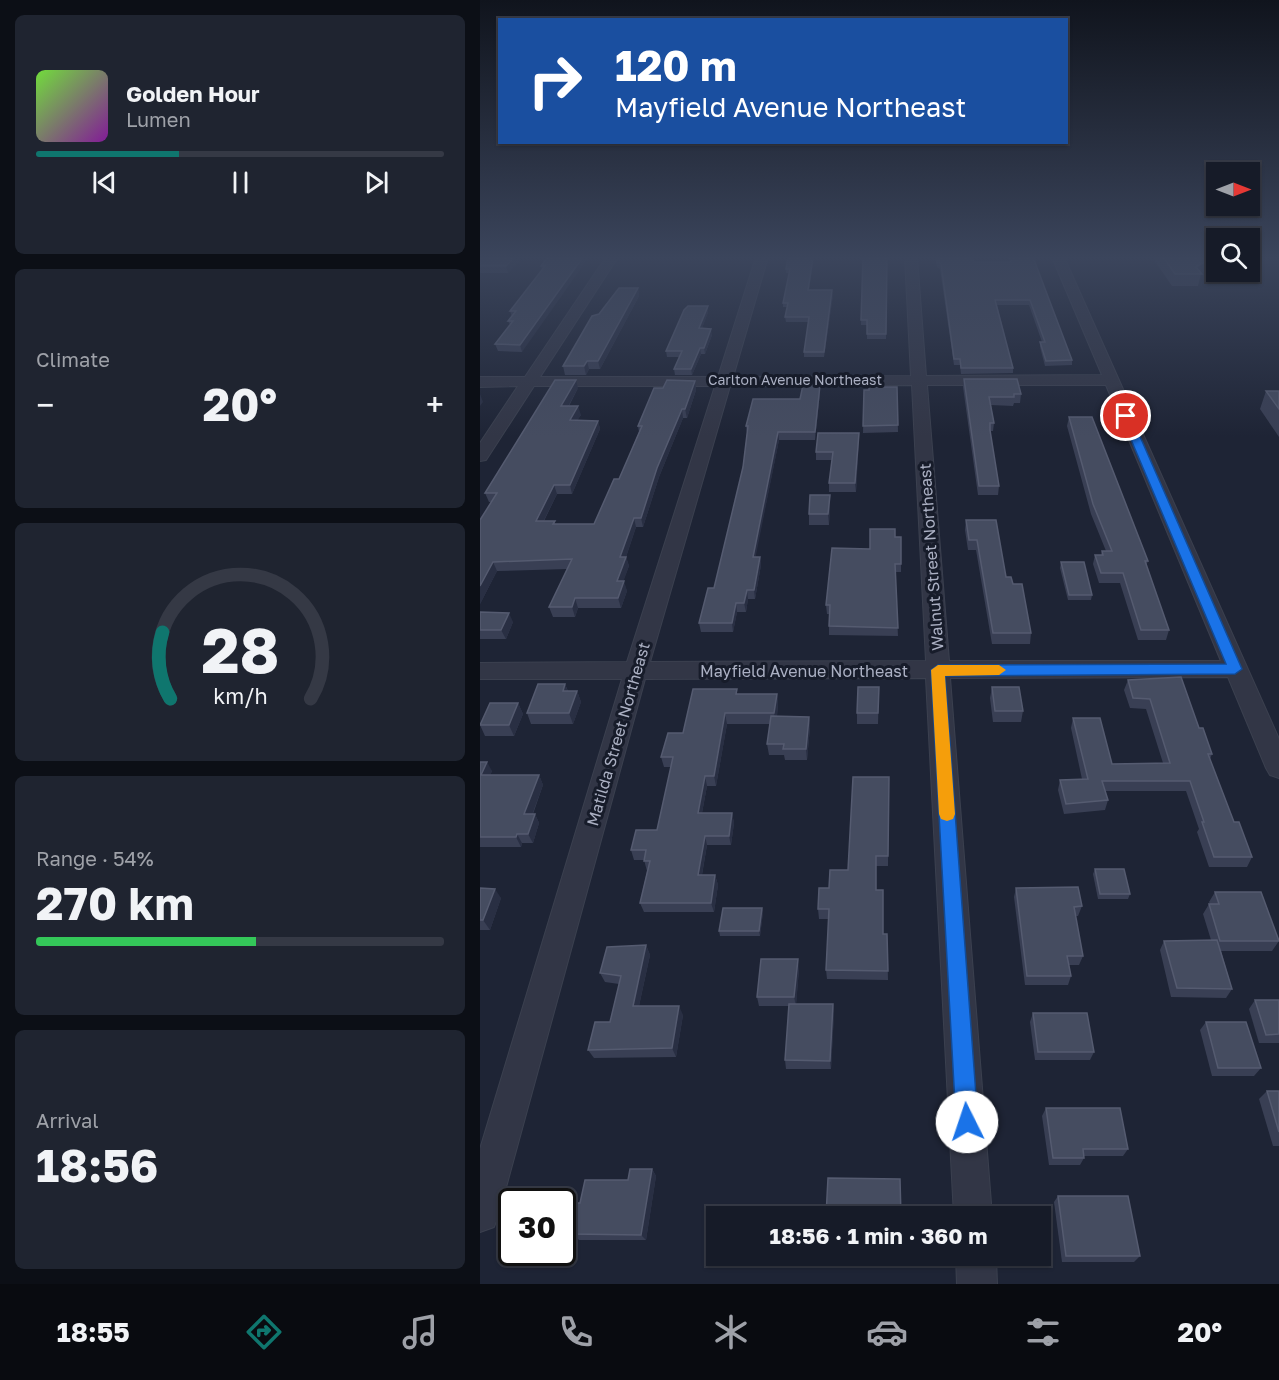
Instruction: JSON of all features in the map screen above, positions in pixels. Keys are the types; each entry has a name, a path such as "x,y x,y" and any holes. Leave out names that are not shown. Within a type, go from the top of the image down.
{"street":[{"path":"480,456 572,317"},
{"name":"Matilda Street Northeast","path":"480,1213 636,671 744,317"},
{"name":"Walnut Street Northeast","path":"915,317 972,1206"},
{"path":"1084,317 1279,768"},
{"name":"Carlton Avenue Northeast","path":"480,382 1111,380"},
{"name":"Mayfield Avenue Northeast","path":"480,671 1235,669"},
{"path":"977,1266 978,1284"}],"building":[{"path":"511,317 540,317 520,345 495,344 513,321 508,321"},
{"path":"591,317 622,317 598,361 587,361 584,366 563,366"},
{"path":"681,317 704,317 699,328 711,329 704,348 700,348 691,369 674,369 682,351 666,351"},
{"path":"785,317 829,317 824,352 804,352 809,317"},
{"path":"861,317 886,317 886,334 867,334 867,320 861,320"},
{"path":"948,317 999,317 1013,368 961,368 960,359 954,359"},
{"path":"1036,317 1056,317 1072,360 1046,361 1040,342 1045,342"},
{"path":"964,379 1017,379 1021,394 1014,394 1014,397 989,397 994,423 990,423 990,430 999,486 979,486"},
{"path":"555,380 576,380 561,406 578,406 570,420 598,421 570,485 554,485 536,521 555,521 553,524 594,524 614,479 619,479 642,426 638,426 654,388 663,388 667,380 695,381 685,409 682,409 657,468 641,518 634,518 620,557 626,557 617,581 624,581 618,598 575,598 572,607 549,607 572,559 493,562 480,586 480,520 497,493 485,493"},
{"path":"803,385 820,385 815,432 778,432 753,557 760,557 754,590 747,590 744,603 736,603 732,623 699,623 708,588 714,588 743,467 748,426 746,426 753,399 800,399"},
{"path":"869,387 897,387 898,425 863,426 864,390 869,390"},
{"path":"1266,391 1279,391 1279,409"},
{"path":"1069,417 1092,417 1148,561 1145,561 1169,630 1141,630 1123,573 1101,573 1095,555 1103,555 1102,551 1112,551 1093,504"},
{"path":"818,433 859,433 855,483 829,483 833,452 816,452"},
{"path":"810,495 830,495 828,514 809,514"},
{"path":"966,520 996,520 1006,577 1011,577 1013,584 1022,584 1031,633 993,633 977,540 969,540"},
{"path":"870,529 895,529 895,537 901,537 901,564 895,564 898,628 829,626 830,605 826,605 832,548 870,549"},
{"path":"1061,562 1084,562 1092,595 1069,595"},
{"path":"480,612 509,613 501,630 480,630"},
{"path":"1181,677 1199,728 1203,728 1212,754 1208,754 1234,822 1239,822 1252,857 1214,857 1190,781 1102,781 1108,800 1066,804 1060,780 1088,779 1073,718 1100,718 1112,764 1170,763 1150,699 1133,698 1128,680"},
{"path":"538,684 565,684 563,691 577,691 569,713 527,713"},
{"path":"858,687 879,687 878,713 857,713"},
{"path":"992,687 1019,687 1023,711 995,711"},
{"path":"693,689 737,689 736,694 777,694 774,713 725,713 714,776 705,776 698,813 732,813 729,836 705,836 698,875 715,875 711,903 640,903 650,861 644,861 646,850 631,850 636,830 657,830 673,757 661,757 668,733 683,733"},
{"path":"490,703 518,703 509,725 480,725"},
{"path":"771,716 809,717 806,749 783,749 784,744 767,744"},
{"path":"480,762 487,762 481,775 539,775 524,814 535,814 528,834 517,834 516,837 480,837"},
{"path":"853,777 889,777 888,856 876,856 876,890 883,890 883,934 887,934 888,971 826,970 829,909 818,909 819,888 829,888 830,870 848,870"},
{"path":"1095,869 1124,869 1130,894 1100,894"},
{"path":"1078,887 1082,906 1074,907 1083,956 1067,956 1071,976 1027,976 1016,888"},
{"path":"480,888 495,889 483,920 480,920"},
{"path":"1215,892 1261,892 1279,941 1220,941 1209,904 1219,904"},
{"path":"723,908 762,908 759,931 719,931"},
{"path":"1217,940 1232,989 1177,988 1164,941"},
{"path":"646,945 633,1006 679,1006 672,1048 588,1050 595,1022 610,1022 621,976 600,973 607,947"},
{"path":"761,959 798,959 794,997 757,997"},
{"path":"1255,1000 1279,1000 1279,1034 1266,1035"},
{"path":"789,1004 833,1004 830,1061 785,1060"},
{"path":"1033,1013 1087,1013 1094,1052 1038,1052"},
{"path":"1206,1022 1246,1022 1261,1068 1218,1068"},
{"path":"1267,1091 1279,1091 1279,1132"},
{"path":"1046,1108 1120,1108 1128,1149 1083,1149 1084,1158 1053,1158"},
{"path":"630,1169 652,1169 641,1235 576,1234 576,1203 580,1203 585,1180 628,1180"},
{"path":"828,1178 900,1179 901,1206 827,1206"},
{"path":"1058,1196 1128,1196 1140,1256 1066,1256"}],"slow traffic":[{"path":"947,814 938,670 999,670"}],"route":[{"path":"967,1122 938,670 1235,669 1126,416"}]}
